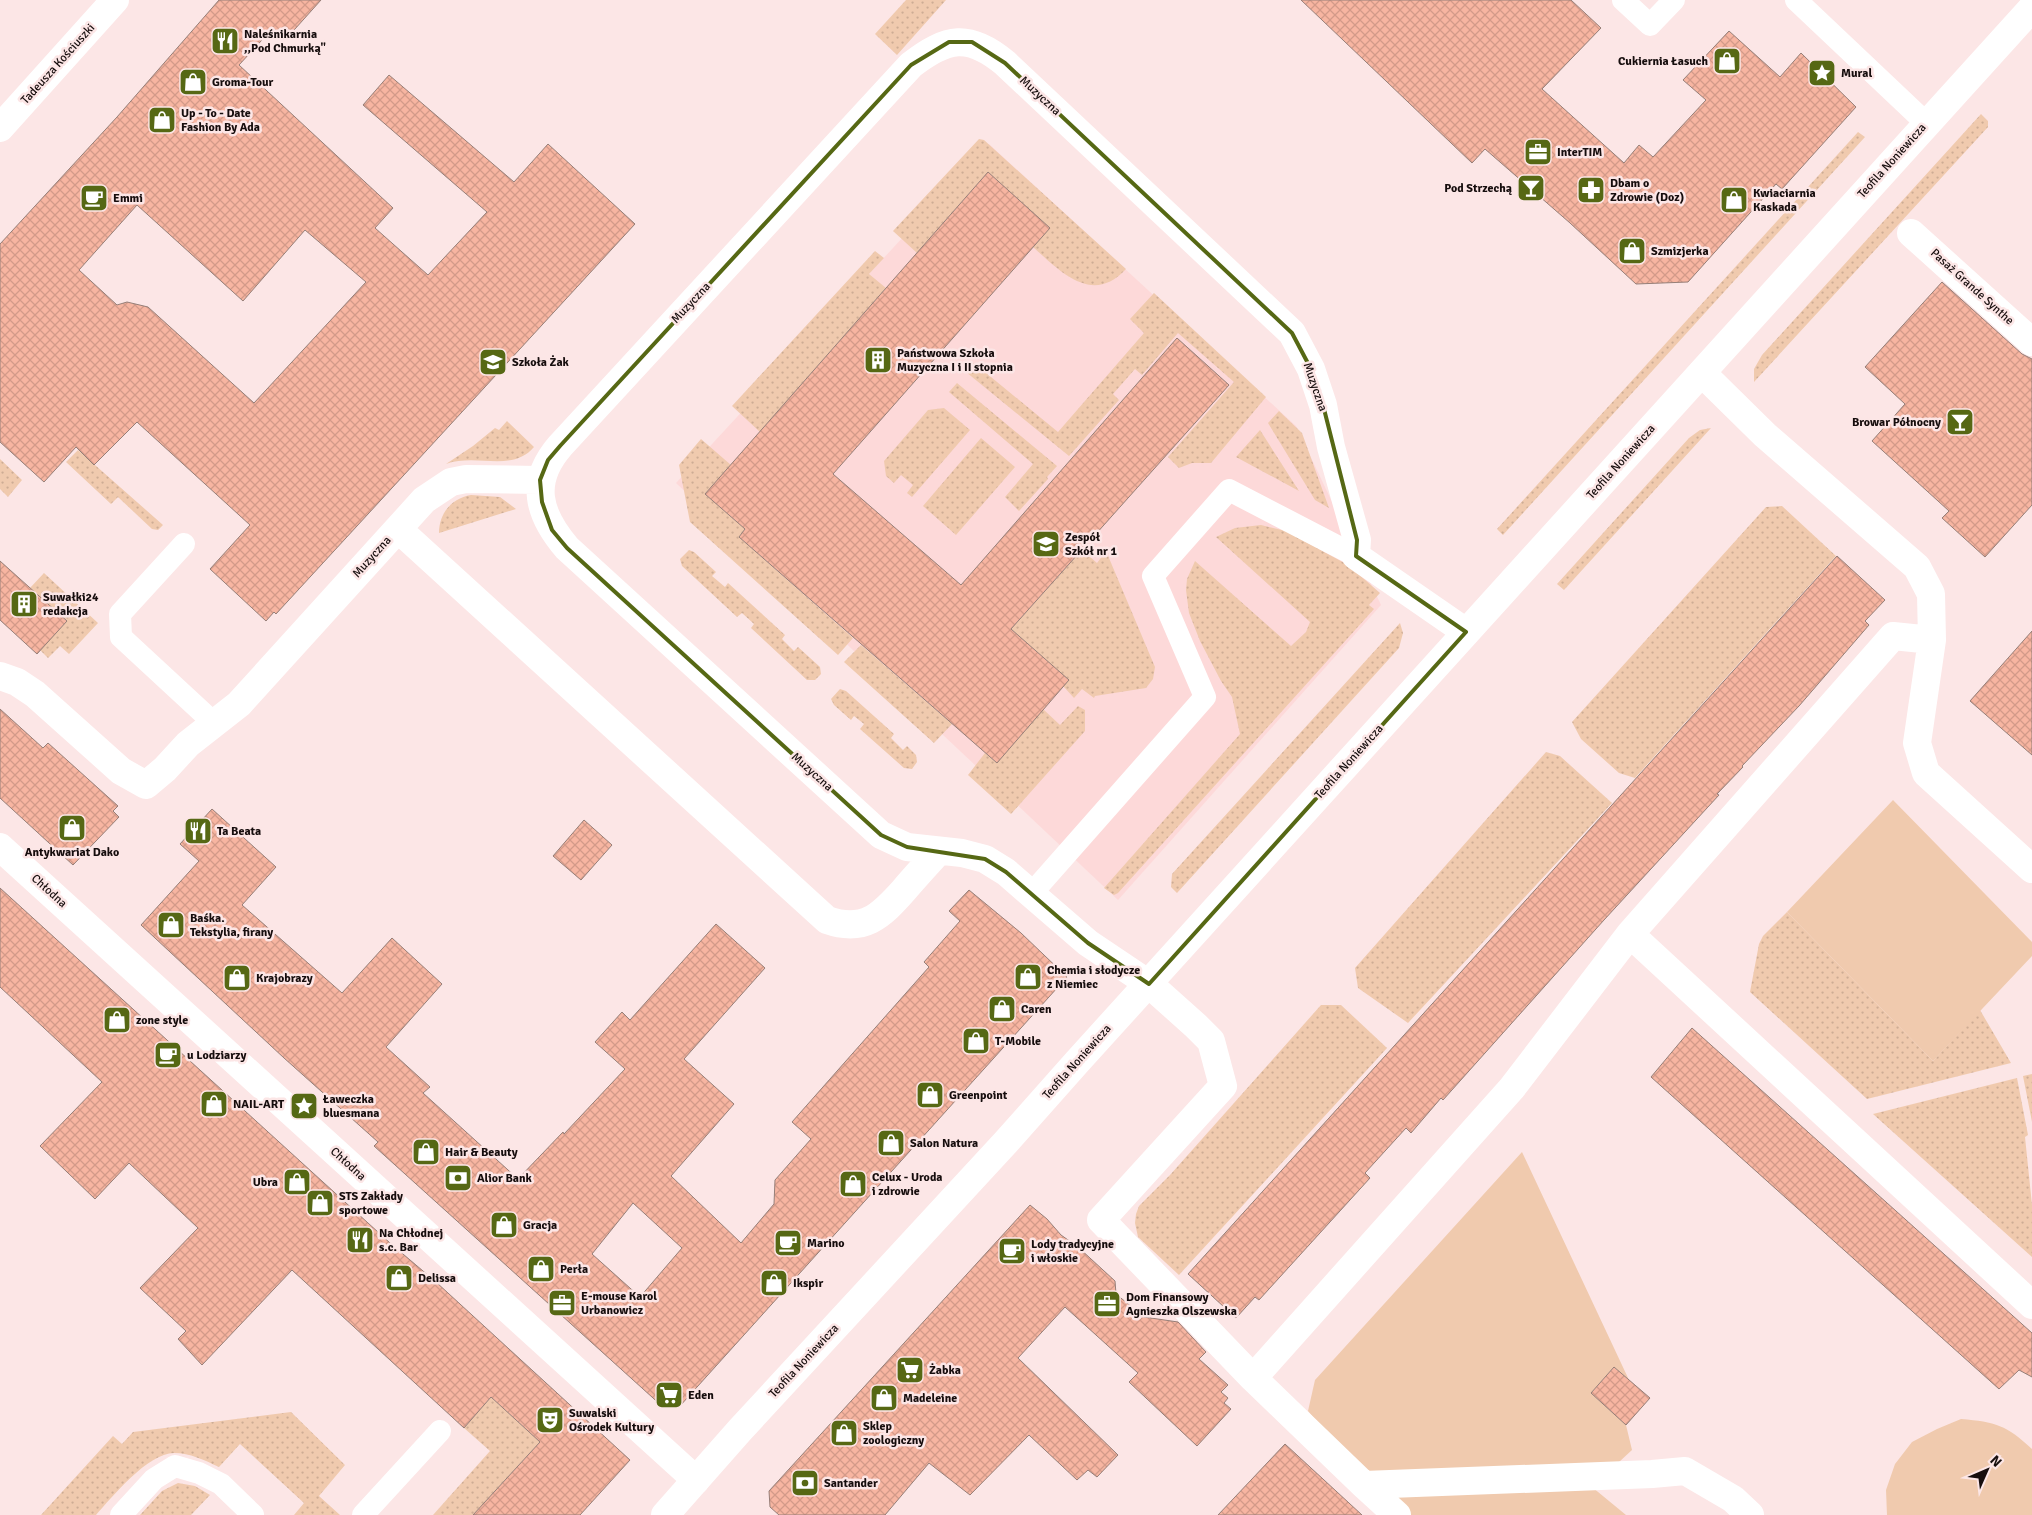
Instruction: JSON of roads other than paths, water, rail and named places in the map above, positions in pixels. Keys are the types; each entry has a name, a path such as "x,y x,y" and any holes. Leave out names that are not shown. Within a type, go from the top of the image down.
{"street":[{"name":"Tadeusza Kościuszki","path":"0,128 115,0"},
{"name":"Teofila Noniewicza","path":"670,1513 740,1430 1000,1149 2032,8"},
{"name":"Muzyczna","path":"1253,1378 1100,1220 1223,1086 1211,1041 1149,984 1088,943 1006,872 985,859 962,853 938,852 907,847 881,836 567,548 552,530 546,517 542,502 540,480 548,460 564,440 911,65 928,52 949,42 972,42 994,53 1292,333 1311,369 1323,405 1331,447 1358,540 1356,556"},
{"name":"Pasaż Grande Synthe","path":"1911,233 2032,342"},
{"path":"1702,373 1765,435 1917,568 1931,594 1932,640 1918,743 1926,773 2032,869"},
{"name":"Muzyczna","path":"0,676 17,682 35,694 121,771 146,786 165,770 188,744 239,704 424,500 451,482 466,479 540,480"},
{"path":"398,529 827,920 841,925 857,925 872,920 886,911 938,852"},
{"path":"1356,556 1466,632"},
{"path":"1397,1515 1253,1378 1512,1088 1630,934 1893,636 1932,640"},
{"name":"Chłodna","path":"0,847 696,1480"},
{"path":"1630,934 2032,1305"},
{"path":"1364,1485 1652,1474 1685,1471 1733,1499 1750,1515"}],"lane":[{"path":"1623,0 1650,25 1674,0"},
{"path":"1796,0 1926,123"},
{"path":"1032,893 1205,697 1153,576 1229,490 1356,556"},
{"path":"184,544 120,614 121,637 215,724"},
{"path":"363,1515 440,1431"},
{"path":"121,1515 154,1479 175,1466 199,1473 221,1484 253,1515"}],"place":[{"name":"Naleśnikarnia ,,Pod Chmurką\"","path":"225,41"},
{"name":"Cukiernia Łasuch","path":"1727,61"},
{"name":"Mural","path":"1822,73"},
{"name":"Groma-Tour","path":"193,82"},
{"name":"Up - To - Date Fashion By Ada","path":"162,120"},
{"name":"InterTIM","path":"1538,152"},
{"name":"Pod Strzechą","path":"1531,188"},
{"name":"Dbam o Zdrowie (Doz)","path":"1591,190"},
{"name":"Emmi","path":"94,198"},
{"name":"Kwiaciarnia Kaskada","path":"1734,200"},
{"name":"Szmizjerka","path":"1632,251"},
{"name":"Państwowa Szkoła Muzyczna I i II stopnia","path":"878,360"},
{"name":"Szkoła Żak","path":"493,362"},
{"name":"Browar Północny","path":"1960,422"},
{"name":"Zespół Szkół nr 1","path":"1046,544"},
{"name":"Suwałki24 redakcja","path":"24,604"},
{"name":"Antykwariat Dako","path":"72,828"},
{"name":"Ta Beata","path":"198,831"},
{"name":"Baśka. Tekstylia, firany","path":"171,925"},
{"name":"Chemia i słodycze z Niemiec","path":"1028,977"},
{"name":"Krajobrazy","path":"237,978"},
{"name":"Caren","path":"1002,1009"},
{"name":"zone style","path":"117,1020"},
{"name":"T-Mobile","path":"976,1041"},
{"name":"u Lodziarzy","path":"168,1055"},
{"name":"Greenpoint","path":"930,1095"},
{"name":"NAIL-ART","path":"214,1104"},
{"name":"Ławeczka bluesmana","path":"304,1106"},
{"name":"Salon Natura","path":"891,1143"},
{"name":"Hair & Beauty","path":"426,1152"},
{"name":"Alior Bank","path":"458,1178"},
{"name":"Ubra","path":"297,1182"},
{"name":"Celux - Uroda i zdrowie","path":"853,1184"},
{"name":"STS Zakłady sportowe","path":"320,1203"},
{"name":"Gracja","path":"504,1225"},
{"name":"Na Chłodnej s.c. Bar","path":"360,1240"},
{"name":"Marino","path":"788,1243"},
{"name":"Lody tradycyjne i włoskie","path":"1012,1251"},
{"name":"Perła","path":"541,1269"},
{"name":"Delissa","path":"399,1278"},
{"name":"Ikspir","path":"774,1283"},
{"name":"E-mouse Karol Urbanowicz","path":"562,1303"},
{"name":"Dom Finansowy Agnieszka Olszewska","path":"1107,1304"},
{"name":"Żabka","path":"910,1370"},
{"name":"Eden","path":"669,1395"},
{"name":"Madeleine","path":"884,1398"},
{"name":"Suwalski Ośrodek Kultury","path":"550,1420"},
{"name":"Sklep zoologiczny","path":"844,1433"},
{"name":"Santander","path":"805,1483"}]}
